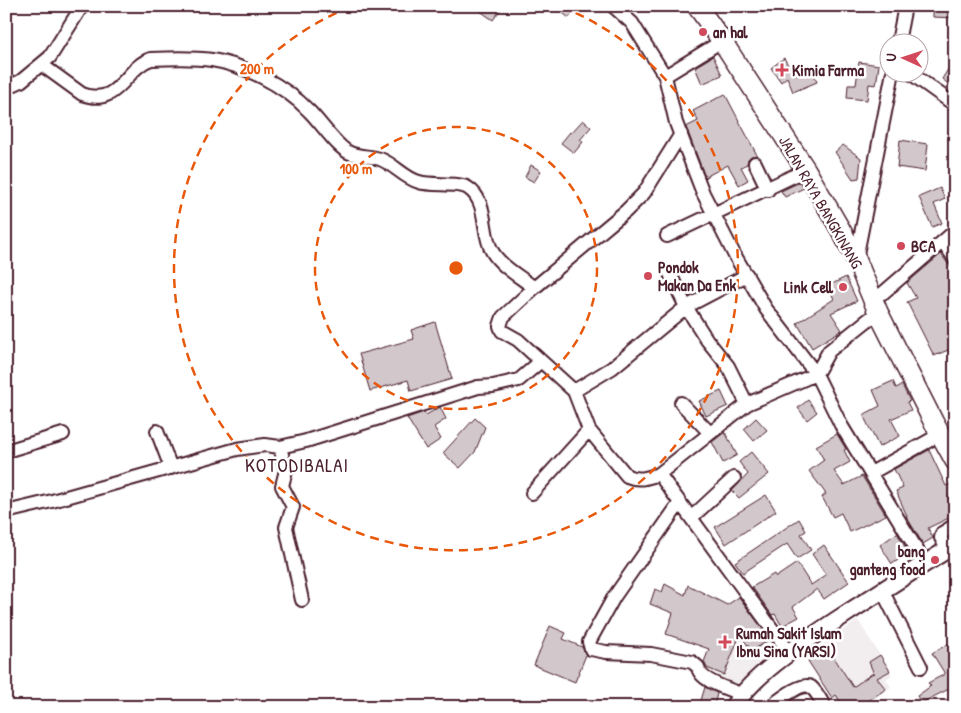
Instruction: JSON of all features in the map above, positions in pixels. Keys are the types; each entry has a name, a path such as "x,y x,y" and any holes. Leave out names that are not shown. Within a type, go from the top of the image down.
{"highway":[{"name":"JALAN RAYA BANGKINANG","path":"704,9 883,293 919,380"},
{"name":"JALAN RAYA BANGKINANG","path":"704,9 736,46 857,253 878,312 919,380 948,434 955,461"}],"main road":[{"path":"737,700 789,652 925,562 951,547"}],"street":[{"path":"6,88 21,81 50,57 82,6"},
{"path":"613,6 632,23 665,76 676,123 703,193 734,254 766,309 816,374 841,425 925,562"},
{"path":"900,32 905,6"},
{"path":"665,76 722,40"},
{"path":"42,65 82,94 90,97 110,94 128,79 142,62 151,59 209,59 228,63 250,72 289,93 348,152 359,156 378,158 420,182 468,188 475,195 480,205 491,250 497,259 534,288"},
{"path":"857,253 891,82"},
{"path":"923,82 955,105"},
{"path":"681,134 644,193 626,212 534,288 503,317 500,326 502,331 518,340 574,391 589,430 627,476 634,479 644,479 658,474 747,404 816,374 829,351 878,312"},
{"path":"755,163 768,190"},
{"path":"667,236 768,190 806,170"},
{"path":"883,293 955,231"},
{"path":"943,242 955,259"},
{"path":"670,274 686,307 707,340 728,366 747,404"},
{"path":"574,391 612,368 686,307 746,275"},
{"path":"6,512 237,449 265,444 280,447 306,441 478,387 493,386 519,380 541,361"},
{"path":"681,402 710,433"},
{"path":"532,493 589,430"},
{"path":"157,431 171,468"},
{"path":"6,451 63,434"},
{"path":"871,473 948,434"},
{"path":"280,447 286,470 282,486 293,507 286,526 302,600"},
{"path":"658,474 789,652"},
{"path":"691,518 734,478"},
{"path":"680,504 614,596 589,645 592,649 606,652 651,654 692,662 698,667 698,672 704,678 737,700"},
{"path":"951,547 941,538 942,533 955,524"},
{"path":"882,590 922,667"},
{"path":"770,707 800,687 808,685 813,688 825,707"}],"shaded area":[{"path":"665,584 685,594 688,585 727,605 740,596 776,645 736,686 702,666 709,649 666,634 673,613 650,604 655,589 662,591"},
{"path":"858,620 892,675 886,679 891,687 862,707 838,707 805,657"}],"building":[{"path":"473,6 503,6 493,20"},
{"path":"554,6 577,6 569,18"},
{"path":"933,6 955,6 955,18 933,17"},
{"path":"713,56 722,75 702,84 695,67"},
{"path":"784,58 794,75 812,69 817,82 793,92 787,77 781,82 771,68"},
{"path":"955,58 955,89 942,79"},
{"path":"859,62 878,65 876,85 869,84 867,100 847,98 848,85 856,85"},
{"path":"725,94 757,155 751,156 747,164 741,167 748,180 739,185 728,165 705,177 686,127 698,121 693,111"},
{"path":"583,120 591,127 580,140 583,142 574,153 561,143"},
{"path":"900,140 928,144 925,171 897,167"},
{"path":"843,145 861,158 859,178 853,179 835,152"},
{"path":"531,165 541,171 534,182 525,177"},
{"path":"800,182 804,188 785,197 781,191"},
{"path":"940,188 945,199 934,204 942,223 932,227 919,197"},
{"path":"941,254 948,264 955,269 955,363 948,350 934,356 907,302 916,298 907,283"},
{"path":"846,277 857,301 831,313 842,330 812,348 797,323 834,299 828,286"},
{"path":"435,322 452,379 411,391 408,380 370,391 359,354 414,339 411,330"},
{"path":"893,381 896,388 902,385 910,401 907,402 911,410 891,419 900,436 879,447 863,415 880,406 873,390"},
{"path":"721,391 728,406 706,416 699,401"},
{"path":"808,400 817,412 807,420 798,408"},
{"path":"440,407 446,419 434,427 441,439 426,449 407,418 424,412 426,415"},
{"path":"475,418 485,427 475,452 460,468 443,453"},
{"path":"756,418 767,430 754,441 744,429"},
{"path":"725,432 737,455 723,463 712,442"},
{"path":"837,434 846,449 844,450 850,462 834,471 844,485 862,476 886,515 850,532 841,513 833,517 822,497 826,494 809,471 824,460 816,446"},
{"path":"929,450 946,486 955,482 955,494 948,497 955,515 928,528 933,538 923,544 906,516 896,491 903,488 894,469"},
{"path":"751,452 769,474 739,498 732,491 748,474 739,462"},
{"path":"766,495 776,511 726,544 715,527"},
{"path":"799,519 806,531 801,534 811,550 797,559 787,544 743,573 735,562"},
{"path":"897,533 909,553 892,564 880,545"},
{"path":"824,545 849,582 824,599 817,589 793,607 799,617 782,626 775,614 772,615 752,587 774,574 776,577 797,563 811,585 826,575 812,554"},
{"path":"665,584 685,595 688,585 727,605 739,597 770,639 752,651 740,635 724,675 707,668 704,662 709,649 666,634 673,613 650,604 655,589 662,592"},
{"path":"550,626 566,633 563,639 582,647 586,655 575,682 534,665"},
{"path":"948,644 955,655 955,686 921,703 917,696 931,686 928,683 945,674 932,653"},
{"path":"828,648 853,687 874,674 869,662 880,655 890,671 877,678 886,689 858,707 844,707 836,695 832,698 808,661"},
{"path":"705,687 717,693 714,707 699,707"}],"place":[{"name":"an hal","path":"703,32"},
{"name":"Kimia Farma","path":"782,70"},
{"name":"BCA","path":"901,246"},
{"name":"Pondok Makan Da Enk","path":"648,276"},
{"name":"Link Cell","path":"843,287"},
{"name":"bang ganteng food","path":"935,560"},
{"name":"Rumah Sakit Islam Ibnu Sina (YARSI)","path":"725,642"}],"district":[{"name":"KOTODIBALAI","path":"297,465"}]}
